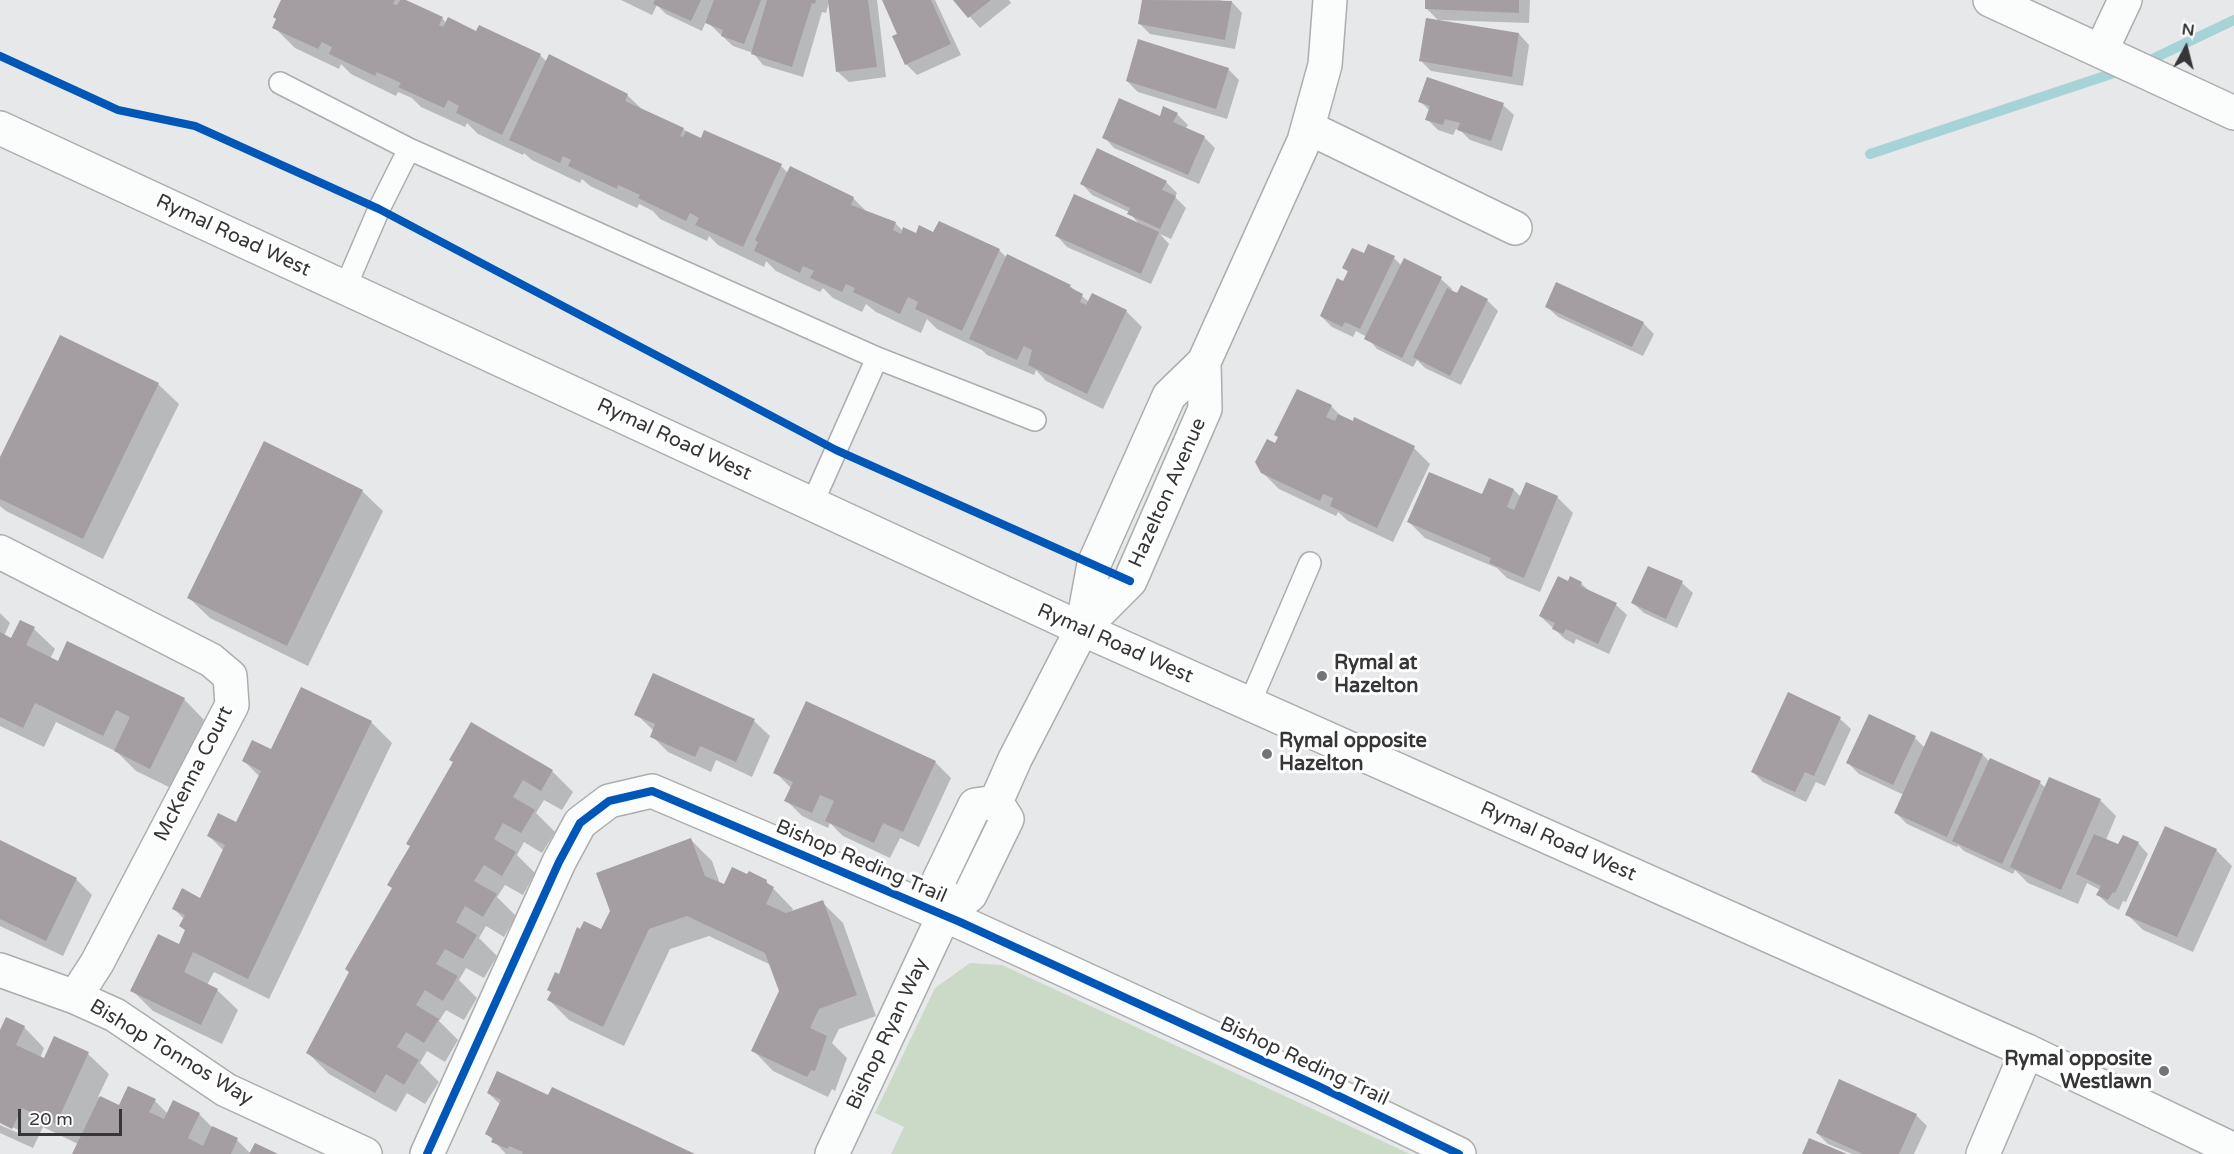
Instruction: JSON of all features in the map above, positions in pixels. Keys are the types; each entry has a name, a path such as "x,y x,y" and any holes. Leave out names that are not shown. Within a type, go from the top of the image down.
{"street":[{"name":"Hazelton Avenue","path":"1082,629 1130,581 1205,409 1204,363 1309,128 1325,65 1330,0"},
{"path":"1990,0 2234,113"},
{"path":"2101,51 2125,0"},
{"name":"Rymal Road West","path":"0,128 1082,629 2027,1051 2234,1150"},
{"path":"1309,128 1515,228"},
{"name":"McKenna Court","path":"0,552 211,660 230,676 232,705 97,963 75,997"},
{"name":"Bishop Ryan Way","path":"832,1154 944,915 970,895 1007,819 996,802 1015,759 1082,629"},
{"name":"Bishop Reding Trail","path":"427,1154 559,862 580,823 609,801 652,791 944,915 1318,1086 1459,1154"},
{"path":"0,970 75,997"},
{"name":"Bishop Tonnos Way","path":"75,997 115,1016 226,1090 365,1154"},
{"path":"1983,1154 2027,1051"}],"lane":[{"path":"280,82 408,149 877,358 1035,420"},
{"path":"345,288 408,149"},
{"path":"812,504 877,358"},
{"path":"1249,705 1310,563"}],"green space":[{"path":"970,963 1002,965 1410,1154 891,1154 904,1127 875,1113 935,988"}],"building":[{"path":"281,0 395,0 393,4 397,5 400,0 406,0 443,17 439,25 443,27 448,17 476,31 479,25 541,54 502,135 456,113 459,106 448,100 444,108 398,87 401,83 377,72 375,76 329,54 332,47 322,42 318,49 272,28 276,19 273,17"},
{"path":"655,0 701,0 691,21 653,4"},
{"path":"714,0 761,0 744,44 721,36 723,30 705,23"},
{"path":"767,0 816,0 815,4 812,3 792,67 751,54"},
{"path":"828,0 868,0 877,67 836,72"},
{"path":"882,0 931,0 951,44 905,65 892,36 897,34"},
{"path":"953,0 991,0 968,18"},
{"path":"1142,0 1232,1 1225,40 1138,24"},
{"path":"1425,0 1519,0 1519,13 1425,9"},
{"path":"1426,18 1519,33 1512,77 1419,61"},
{"path":"1138,39 1229,68 1216,109 1126,81"},
{"path":"549,54 628,94 625,101 684,128 680,136 683,137 686,131 701,138 704,130 782,164 743,247 695,225 699,218 690,213 686,221 638,198 640,195 618,185 617,189 568,166 571,160 563,156 560,163 509,140"},
{"path":"1427,77 1504,103 1491,141 1457,130 1460,123 1445,119 1443,125 1425,120 1430,106 1418,102"},
{"path":"1119,98 1160,116 1163,106 1178,113 1173,122 1205,136 1188,175 1102,138"},
{"path":"1097,148 1167,181 1162,190 1176,196 1160,229 1127,214 1130,208 1080,184"},
{"path":"790,166 854,197 851,205 896,222 893,230 901,234 903,227 916,233 919,225 933,232 939,221 1000,249 962,331 915,309 918,302 908,297 900,314 853,292 855,288 846,284 842,292 810,278 814,271 803,266 800,273 754,251 758,242 755,240"},
{"path":"1074,194 1159,232 1141,274 1055,236"},
{"path":"1368,244 1395,256 1360,329 1345,322 1342,327 1320,316 1337,278 1343,281 1348,271 1342,268 1352,248 1364,253"},
{"path":"1007,254 1071,285 1069,287 1083,294 1080,302 1086,305 1092,293 1127,310 1087,394 1028,365 1032,350 1024,346 1017,360 969,339"},
{"path":"1404,258 1442,277 1402,358 1364,339"},
{"path":"1556,282 1644,322 1632,347 1545,307"},
{"path":"1461,285 1488,299 1450,376 1413,357 1447,288 1457,293"},
{"path":"60,335 159,383 83,539 0,499 0,457"},
{"path":"1297,389 1332,405 1326,417 1335,421 1338,414 1353,421 1354,417 1415,446 1377,528 1330,506 1333,498 1323,494 1320,501 1261,473 1255,462 1267,439 1275,443 1278,437 1274,435"},
{"path":"264,441 363,490 287,646 187,598"},
{"path":"1429,472 1482,494 1489,478 1514,489 1507,507 1514,510 1526,482 1558,496 1524,578 1489,563 1491,558 1407,522"},
{"path":"1648,566 1683,581 1666,619 1631,603"},
{"path":"1558,576 1568,581 1570,576 1582,582 1580,586 1617,603 1598,644 1566,629 1563,634 1552,629 1555,623 1539,616"},
{"path":"20,620 35,627 26,645 58,661 67,641 185,698 150,769 114,751 130,717 116,710 103,736 35,703 23,728 0,717 0,632 11,638"},
{"path":"653,673 755,719 736,762 700,746 695,757 650,737 655,724 634,715"},
{"path":"301,687 372,721 248,979 193,952 184,972 218,989 201,1025 130,991 158,934 179,944 185,930 179,926 185,915 172,909 182,888 200,898 225,845 207,836 218,813 236,822 261,771 242,761 252,740 271,749"},
{"path":"1788,692 1841,717 1814,776 1805,772 1795,792 1751,772"},
{"path":"806,701 936,761 903,832 883,823 874,843 825,821 834,801 820,795 812,813 784,801 793,782 773,773"},
{"path":"1869,714 1916,736 1893,785 1846,763"},
{"path":"471,722 553,770 541,791 523,780 513,797 535,810 521,833 503,823 494,839 516,852 502,876 484,865 474,881 497,894 483,917 465,906 456,922 477,935 463,959 445,949 436,964 458,976 443,1001 425,990 416,1005 439,1019 424,1043 406,1032 397,1047 419,1060 404,1085 386,1074 375,1093 306,1053 349,972 345,969 392,888 387,885 410,846 406,844 453,762 449,760"},
{"path":"1931,731 1983,754 1947,837 1894,813"},
{"path":"1990,758 2041,781 2002,864 1952,841"},
{"path":"2049,777 2101,799 2061,890 2010,867"},
{"path":"2165,826 2217,849 2177,937 2125,915"},
{"path":"2094,834 2118,844 2123,835 2139,842 2115,893 2113,892 2108,900 2096,895 2101,886 2076,874"},
{"path":"691,838 705,876 724,884 732,867 747,874 749,871 767,880 766,883 774,887 766,904 786,913 823,900 857,995 819,1009 810,1028 827,1036 815,1071 811,1070 807,1077 751,1051 779,991 765,953 687,916 649,929 603,1027 547,1000 551,992 547,990 555,972 559,974 577,927 580,929 584,921 601,929 610,911 596,873"},
{"path":"0,840 77,878 46,941 0,919"},
{"path":"6,1017 25,1026 16,1045 44,1058 54,1036 89,1052 56,1124 22,1108 12,1129 0,1123 0,1030"},
{"path":"497,1071 548,1095 552,1087 695,1154 522,1154 523,1152 509,1146 508,1149 491,1142 493,1138 485,1134 501,1100 487,1093"},
{"path":"1839,1079 1917,1114 1899,1154 1863,1154 1816,1133"},
{"path":"128,1086 156,1099 149,1112 164,1119 173,1100 200,1113 188,1138 203,1146 212,1126 238,1138 231,1154 72,1154 100,1096 119,1105"},
{"path":"1809,1138 1847,1154 1802,1154"},
{"path":"255,1143 278,1154 249,1154"}],"waterway":[{"path":"2144,63 2234,20"},
{"path":"1870,154 2123,70"}],"cycle path":[{"path":"0,56 118,110 195,126 379,209 836,450 1130,581"},
{"path":"427,1154 559,862 580,823 609,801 652,791 960,922 1318,1086 1459,1154"}],"place":[{"name":"Rymal at Hazelton","path":"1322,676"},
{"name":"Rymal opposite Hazelton","path":"1267,754"},
{"name":"Rymal opposite Westlawn","path":"2164,1071"}]}
